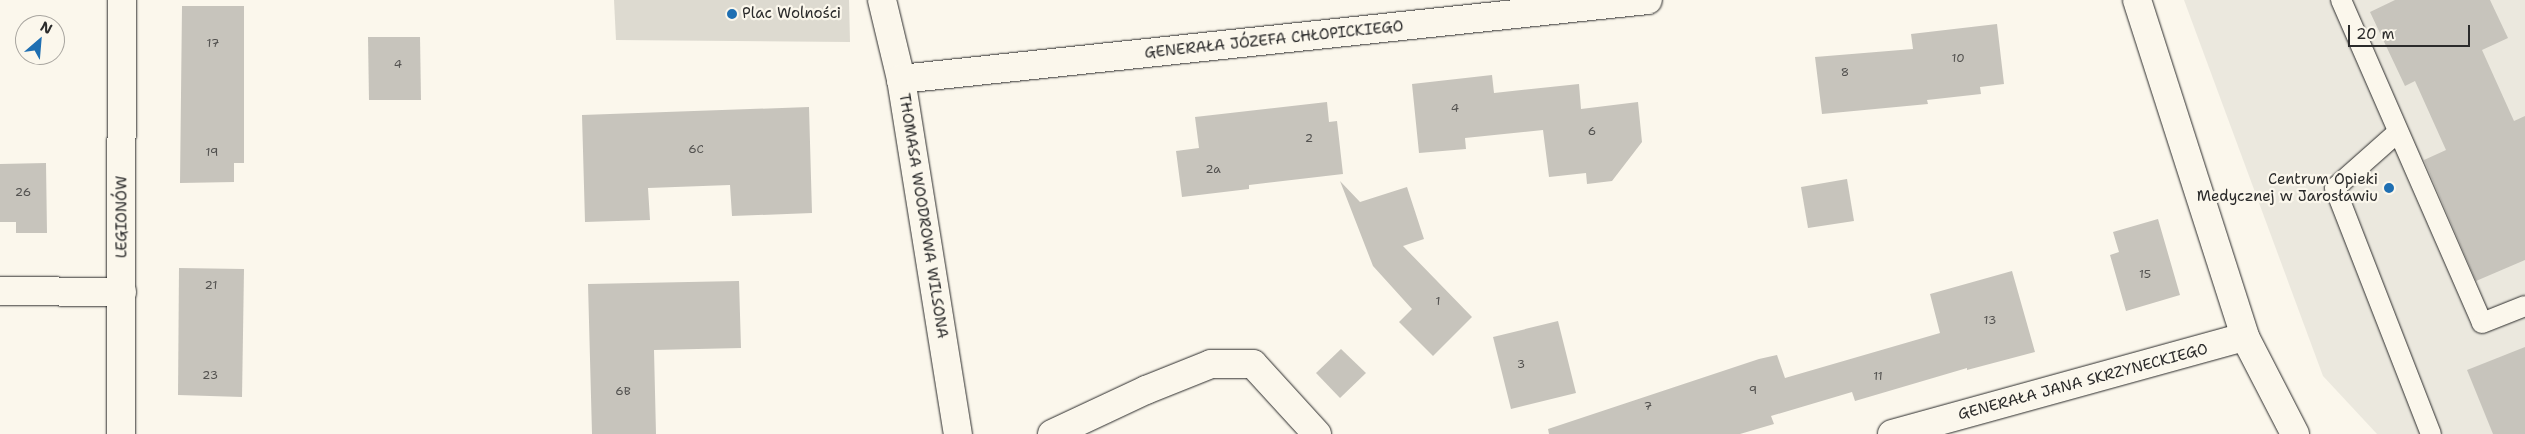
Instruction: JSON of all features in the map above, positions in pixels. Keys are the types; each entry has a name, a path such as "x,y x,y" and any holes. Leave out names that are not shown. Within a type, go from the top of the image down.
{"street":[{"name":"LEGIONÓW","path":"121,434 122,0"},
{"name":"THOMASA WOODROWA WILSONA","path":"882,0 901,79 958,434"},
{"name":"GENERAŁA JÓZEFA CHŁOPICKIEGO","path":"901,79 1648,0"},
{"path":"2137,0 2245,337 2295,434"},
{"path":"0,291 122,292"},
{"name":"GENERAŁA JANA SKRZYNECKIEGO","path":"1892,434 2245,337"},
{"path":"1052,434 1146,390 1211,364 1254,364 1317,434"}],"lane":[{"path":"2341,0 2482,323 2525,306"},
{"path":"2398,132 2335,188 2431,434"}],"shaded area":[{"name":"Plac Wolności","path":"614,0 849,0 850,42 616,40"},
{"name":"Centrum Opieki Medycznej w Jarosławiu","path":"2184,0 2525,0 2525,434 2377,434 2323,376"}],"building":[{"path":"2395,0 2490,0 2508,38 2482,50 2514,121 2525,116 2525,260 2476,281 2424,160 2446,150 2415,81 2405,86 2370,12"},
{"path":"182,6 244,6 244,163 234,163 234,182 180,183"},
{"path":"1997,24 2004,84 1980,87 1981,94 1927,100 1928,104 1822,114 1815,57 1913,49 1911,34"},
{"path":"368,37 420,37 421,100 369,100"},
{"path":"1492,75 1494,93 1579,84 1581,109 1638,102 1642,142 1612,181 1587,184 1586,173 1549,177 1543,130 1465,138 1466,149 1419,153 1412,84"},
{"path":"1327,102 1329,122 1337,121 1343,174 1249,185 1249,189 1182,197 1176,151 1199,148 1195,117"},
{"path":"809,107 812,213 732,216 730,185 648,188 650,220 585,222 582,115"},
{"path":"46,163 47,233 16,233 16,222 0,222 0,164"},
{"path":"1847,179 1854,221 1808,228 1801,187"},
{"path":"1340,181 1360,202 1407,187 1424,239 1403,246 1472,317 1433,356 1399,322 1412,309 1373,266"},
{"path":"2158,219 2180,295 2126,311 2110,255 2119,252 2113,232"},
{"path":"179,268 244,269 242,397 178,395"},
{"path":"2012,271 2035,352 1967,370 1967,368 1855,401 1852,392 1771,416 1774,424 1740,434 1549,434 1548,429 1759,359 1777,355 1785,378 1940,333 1930,294"},
{"path":"739,281 741,348 654,350 656,434 592,434 588,284"},
{"path":"1558,321 1576,393 1511,409 1493,337"},
{"path":"2525,347 2525,434 2493,434 2467,370"},
{"path":"1341,349 1366,373 1340,398 1316,373"}],"place":[{"name":"Plac Wolności","path":"732,14"},
{"name":"Centrum Opieki Medycznej w Jarosławiu","path":"2389,188"}]}
